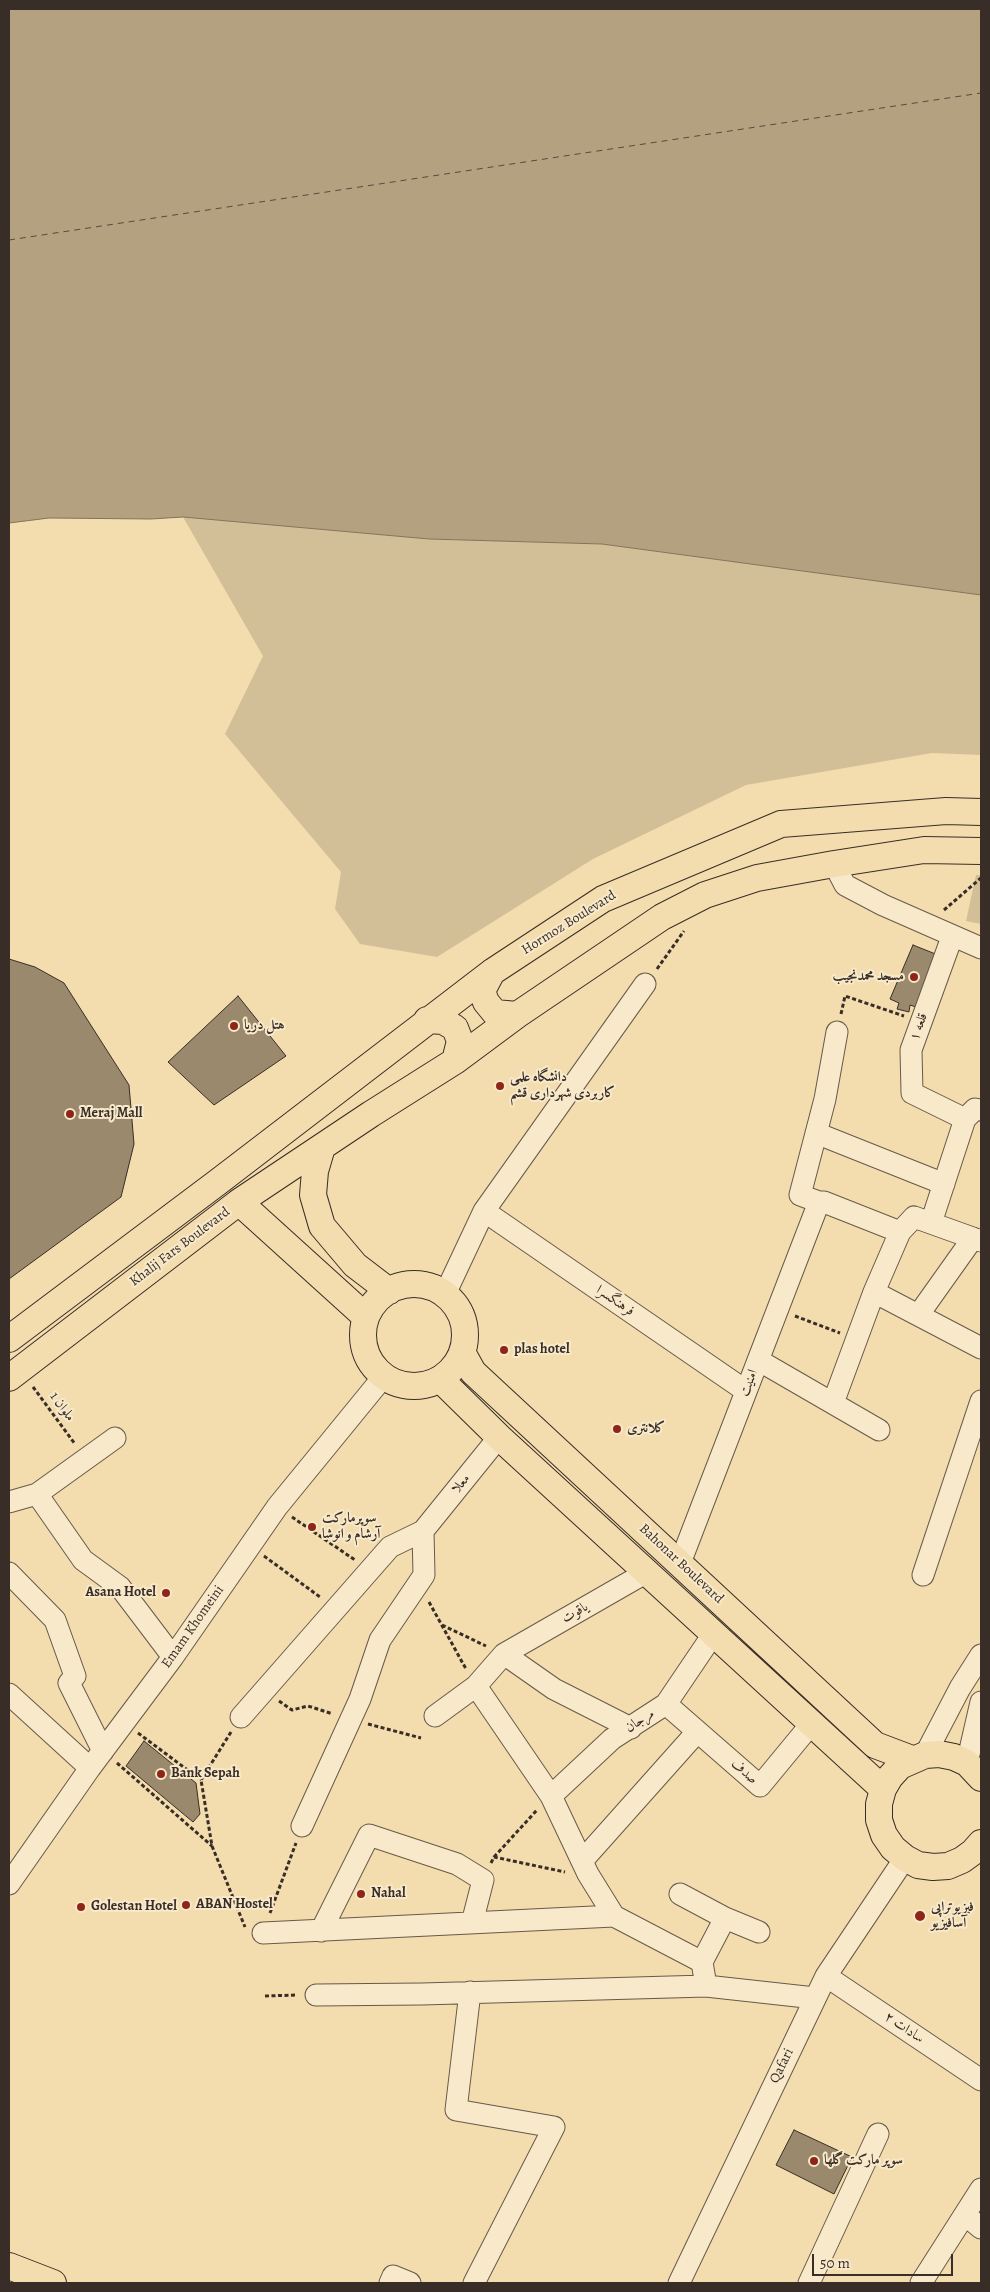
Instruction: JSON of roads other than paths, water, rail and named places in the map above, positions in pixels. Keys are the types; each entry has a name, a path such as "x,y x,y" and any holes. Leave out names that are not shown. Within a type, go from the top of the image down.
{"main road":[{"name":"Hormoz Boulevard","path":"9,1339 218,1182 427,1020 492,972 604,899 781,824 946,812 981,812"},
{"path":"239,1202 455,1062 517,1015 662,917 705,895 757,878 834,864 924,850 981,851"},
{"path":"492,972 482,991 486,1002 495,1013 517,1015"},
{"path":"427,1020 443,1021 455,1028 460,1041 455,1062"},
{"path":"322,1147 316,1171 314,1195 322,1226 356,1265 389,1291"},
{"name":"Khalij Fars Boulevard","path":"14,1373 239,1202 366,1317"},
{"path":"418,1284 432,1287 445,1294 454,1304 464,1327 465,1339 462,1352 453,1367 440,1379 426,1384 411,1386 396,1383 384,1376 374,1367 365,1350 363,1330 366,1317 380,1297 403,1285 418,1284"},
{"name":"Bahonar Boulevard","path":"462,1352 473,1372 875,1745 919,1757 939,1754 954,1757 974,1771"},
{"name":"Bahonar Boulevard","path":"440,1379 498,1436 883,1789"},
{"path":"919,1757 895,1771 883,1789 879,1804 879,1820 884,1835 893,1848 905,1858 918,1865 933,1867 971,1866 973,1852 981,1843"},
{"path":"9,2266 53,2283"}],"street":[{"path":"834,864 845,885 926,925 981,948"},
{"name":"قلعه ۱","path":"952,937 911,1050 912,1093 973,1114"},
{"path":"445,1294 484,1211 645,984"},
{"path":"837,1032 825,1099 800,1194 900,1232"},
{"path":"930,1223 973,1114"},
{"path":"816,1133 944,1184"},
{"name":"امنیت","path":"680,1563 820,1202"},
{"name":"فرهنگسرا","path":"484,1211 746,1391"},
{"path":"834,1403 874,1292 900,1232 914,1217 977,1239 919,1314"},
{"path":"874,1292 981,1348"},
{"path":"758,1360 879,1430"},
{"name":"Emam Khomeini","path":"9,1884 90,1768 173,1657 277,1507 384,1376"},
{"path":"923,1575 981,1401"},
{"name":"معلا","path":"423,1531 498,1436"},
{"path":"9,1502 37,1494 115,1438"},
{"path":"37,1494 83,1560 120,1587 173,1657"},
{"path":"241,1717 390,1547 423,1531 424,1575 380,1640 360,1699 302,1826"},
{"name":"یاقوت","path":"435,1716 476,1686 504,1654 647,1572"},
{"path":"9,1573 55,1620 75,1676 69,1683 103,1751"},
{"name":"مرجان","path":"551,1796 612,1739 666,1704 714,1633"},
{"path":"504,1654 554,1689 631,1728"},
{"path":"919,1757 981,1655"},
{"path":"476,1686 551,1796 586,1869 614,1916"},
{"path":"9,1694 90,1768"},
{"path":"974,1771 981,1702"},
{"name":"صدف","path":"666,1704 760,1786 812,1723"},
{"path":"586,1869 697,1732"},
{"path":"321,1931 369,1835 457,1864 483,1880 472,1923"},
{"name":"Qafari","path":"679,2283 826,1976 905,1858"},
{"path":"680,1894 725,1918 759,1932"},
{"path":"263,1933 614,1916 702,1962"},
{"path":"706,1986 702,1962 725,1918"},
{"name":"سادات ۲","path":"826,1976 980,2076"},
{"path":"316,1995 706,1986 815,1998"},
{"path":"470,1992 456,2110 554,2127 474,2283"},
{"path":"809,2283 878,2134"},
{"path":"921,2283 981,2189"},
{"path":"964,2215 981,2228"},
{"path":"390,2283 393,2276 410,2283"}],"place":[{"name":"مسجد محمدنجیب","path":"914,977"},
{"name":"هتل دریا","path":"234,1026"},
{"name":"دانشگاه علمی کاربردی شهرداری قشم","path":"500,1086"},
{"name":"Meraj Mall","path":"70,1114"},
{"name":"plas hotel","path":"504,1350"},
{"name":"کلانتری","path":"617,1429"},
{"name":"سوپرمارکت آرشام و انوشا","path":"312,1527"},
{"name":"Asana Hotel","path":"166,1593"},
{"name":"Bank Sepah","path":"161,1774"},
{"name":"Nahal","path":"361,1894"},
{"name":"ABAN Hostel","path":"186,1905"},
{"name":"Golestan Hotel","path":"81,1907"},
{"name":"فیزیوتراپی آسافیزیو","path":"920,1916"},
{"name":"سوپر مارکت گلها","path":"814,2161"}]}
